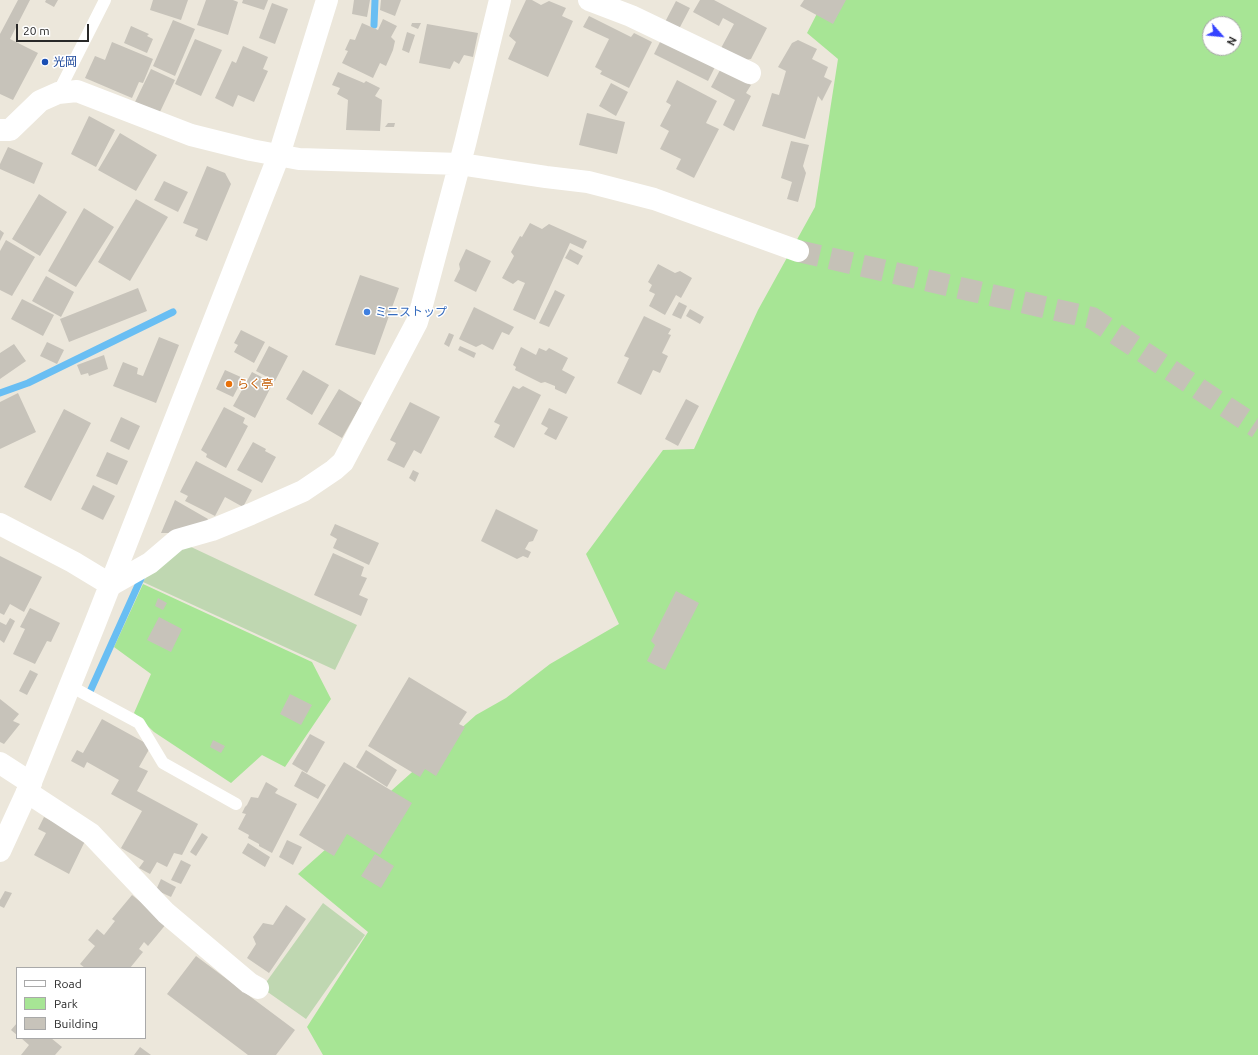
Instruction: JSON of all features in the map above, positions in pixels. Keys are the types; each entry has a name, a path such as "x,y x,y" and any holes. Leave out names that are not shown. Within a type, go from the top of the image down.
{"street":[{"path":"0,851 29,788 111,585 279,155 327,0"},
{"path":"111,585 150,563 177,540 251,514 302,491 334,470 343,462 416,322 422,306 460,164 500,0"},
{"path":"589,0 631,16 750,73"},
{"path":"0,130 10,130 40,101 58,93 77,91 191,135 251,150 299,159 460,164 596,184 654,199 798,251"},
{"path":"0,524 73,562 111,585"},
{"path":"0,763 29,788 91,834 166,914 249,983 258,988"}],"lane":[{"path":"58,93 105,0"},
{"path":"70,686 139,723 163,763 236,804"}],"green space":[{"path":"824,0 1258,0 1258,1055 323,1055 307,1027 368,932 298,874 476,715 506,698 550,664 619,624 586,554 663,450 694,449 758,310 815,207 838,59 807,33"},
{"path":"189,546 357,625 335,670 143,582 148,574 180,548"},
{"path":"143,584 312,662 331,699 285,767 262,755 231,783 154,732 134,713 151,674 114,647"},
{"path":"323,903 365,935 306,1019 262,988"}],"building":[{"path":"18,0 30,0 10,39 38,53 13,100 0,94 0,34"},
{"path":"46,0 58,0 54,7 45,2"},
{"path":"153,0 188,0 181,20 150,10"},
{"path":"206,0 233,0 238,2 228,35 197,25"},
{"path":"243,0 268,0 264,10 242,3"},
{"path":"354,0 370,0 367,17 352,14"},
{"path":"381,0 401,0 395,16 380,10"},
{"path":"526,0 532,0 541,5 549,1 566,8 562,16 573,21 548,77 508,59 516,42 509,36"},
{"path":"700,0 714,0 767,28 751,59 740,61 720,50 734,24 723,18 719,26 693,12"},
{"path":"804,0 846,0 833,24 800,6"},
{"path":"676,1 690,8 679,29 665,22"},
{"path":"272,3 288,9 275,44 259,38"},
{"path":"589,16 631,37 634,33 652,42 629,88 600,74 602,71 595,67 609,39 583,27"},
{"path":"383,19 397,26 391,37 395,41 386,66 380,63 373,78 342,63 348,51 345,50 350,39 355,40 362,23 378,30"},
{"path":"173,20 195,29 175,76 153,66"},
{"path":"412,23 421,23 418,29 411,26"},
{"path":"427,24 478,33 473,57 464,55 459,64 454,61 450,69 419,63"},
{"path":"131,26 149,34 147,36 153,39 147,53 124,43"},
{"path":"407,32 415,35 409,53 402,50"},
{"path":"662,38 716,65 708,81 654,54"},
{"path":"195,39 222,50 201,96 175,84"},
{"path":"798,40 817,49 812,59 828,67 824,77 832,81 822,101 818,96 805,139 762,126 772,93 779,95 786,71 778,67 792,43"},
{"path":"112,42 153,59 143,83 139,82 132,98 85,78 95,56 105,60"},
{"path":"243,46 268,57 263,69 268,71 254,102 238,95 233,107 215,98 232,61 236,63"},
{"path":"151,69 175,80 159,114 135,102"},
{"path":"720,70 751,85 746,93 751,96 734,131 723,125 735,100 711,87"},
{"path":"338,72 364,83 366,81 380,88 375,96 382,100 380,131 346,130 348,100 337,94 340,88 332,85"},
{"path":"677,80 717,101 706,123 719,129 694,178 676,169 681,159 660,149 669,131 660,126 671,105 666,102"},
{"path":"611,83 628,92 616,116 599,106"},
{"path":"587,113 625,122 617,154 579,145"},
{"path":"89,116 115,130 96,167 71,154"},
{"path":"388,123 395,123 394,127 385,127"},
{"path":"120,133 157,155 136,191 98,170"},
{"path":"791,141 809,145 803,166 806,173 798,202 787,199 792,182 781,178"},
{"path":"8,147 43,163 34,184 0,169 0,164"},
{"path":"207,166 225,173 231,184 207,241 195,236 198,229 183,223"},
{"path":"164,181 188,192 178,212 154,200"},
{"path":"39,194 67,212 40,256 12,239"},
{"path":"136,199 168,217 130,281 98,262"},
{"path":"84,208 114,227 76,287 48,271"},
{"path":"530,223 542,229 549,224 587,241 583,249 570,243 535,320 513,310 525,283 518,280 513,284 502,278 514,256 511,252 520,236 522,237"},
{"path":"0,230 4,233 0,241"},
{"path":"6,240 35,257 12,296 0,290 0,251"},
{"path":"466,249 491,261 476,292 454,281 460,269 459,264"},
{"path":"570,249 583,256 578,265 565,258"},
{"path":"658,264 675,273 680,271 692,278 681,298 676,295 665,315 649,306 655,294 649,291 652,285 648,282"},
{"path":"360,275 399,288 375,355 335,345"},
{"path":"46,276 74,292 61,317 32,301"},
{"path":"138,288 147,311 69,342 60,319"},
{"path":"555,290 565,295 549,327 539,323"},
{"path":"22,299 54,315 43,336 11,319"},
{"path":"679,302 687,306 681,319 672,315"},
{"path":"474,307 514,327 509,335 502,332 493,350 482,344 476,347 459,339"},
{"path":"690,309 704,317 700,324 686,316"},
{"path":"644,316 671,329 668,334 671,335 662,353 668,356 660,373 653,370 641,395 617,383 629,358 624,356"},
{"path":"241,330 265,342 254,363 234,352 238,345 234,343"},
{"path":"449,333 454,335 449,347 444,344"},
{"path":"159,337 179,345 156,403 113,386 123,362 138,368 137,374 143,376"},
{"path":"47,342 64,350 57,364 40,356"},
{"path":"14,344 26,361 0,379 0,353"},
{"path":"269,346 288,356 275,381 256,371"},
{"path":"460,346 476,353 474,358 458,350"},
{"path":"521,347 536,355 539,348 546,351 549,348 568,358 562,370 575,377 566,394 555,389 555,386 545,382 541,383 515,370 516,367 513,365"},
{"path":"104,355 108,369 89,376 88,373 81,375 77,365"},
{"name":"らく亭","path":"225,370 243,378 233,397 216,389"},
{"path":"303,370 329,385 312,415 286,399"},
{"path":"252,372 273,383 255,418 233,406"},
{"path":"513,386 519,389 523,386 541,395 514,448 494,437 500,425 494,422"},
{"path":"339,389 362,403 342,438 318,424"},
{"path":"18,393 36,432 0,449 0,402"},
{"path":"686,399 699,406 678,446 665,439"},
{"path":"410,402 440,417 421,454 414,450 404,468 387,460 396,443 390,440"},
{"path":"224,407 245,418 243,423 248,426 226,468 206,457 207,454 201,450"},
{"path":"549,408 568,417 556,440 544,434 548,428 541,424"},
{"path":"64,409 91,423 51,501 24,487"},
{"path":"121,417 140,426 129,450 110,441"},
{"path":"253,442 266,449 265,451 276,457 262,483 237,470"},
{"path":"107,452 128,461 117,485 96,476"},
{"path":"196,461 252,490 243,507 225,497 215,516 185,501 188,496 180,492"},
{"path":"413,470 419,473 415,482 409,478"},
{"path":"93,485 115,496 103,520 81,509"},
{"path":"175,500 208,519 203,525 173,533 161,533"},
{"path":"496,509 538,530 533,541 529,542 525,549 531,552 528,558 523,556 517,559 481,541"},
{"path":"335,524 379,543 369,565 333,548 337,539 330,535"},
{"path":"333,553 364,567 361,576 367,578 359,595 368,599 361,616 314,595"},
{"path":"0,556 42,577 24,612 10,604 4,615 0,613"},
{"path":"676,591 699,603 665,670 647,661 655,645 651,641"},
{"path":"158,598 167,603 163,610 155,606"},
{"path":"30,608 60,623 51,642 47,641 35,664 13,654 25,629 20,627"},
{"path":"159,617 182,629 171,652 147,640"},
{"path":"10,618 15,621 4,643 0,640 0,622 6,625"},
{"path":"30,670 38,674 27,695 19,691"},
{"path":"409,677 467,712 459,724 465,727 436,776 425,769 420,777 368,746"},
{"path":"290,694 312,705 301,725 280,714"},
{"path":"0,699 19,714 13,721 20,724 4,744 0,742"},
{"path":"102,719 151,746 139,767 148,771 137,791 198,824 182,855 174,853 167,867 157,862 150,874 139,868 144,861 121,848 142,811 111,794 119,780 87,762 84,768 71,761 77,750 83,753"},
{"path":"310,734 325,742 307,773 292,764"},
{"path":"213,740 225,746 221,753 210,747"},
{"path":"366,750 397,770 387,787 356,767"},
{"path":"344,762 412,803 380,855 347,834 334,856 299,835"},
{"path":"302,771 326,785 318,799 294,786"},
{"path":"266,782 278,789 275,793 297,804 272,853 259,846 259,844 248,838 249,835 238,829 246,814 242,813 245,807 251,797 258,798"},
{"path":"44,817 86,839 69,874 34,855 46,833 38,829"},
{"path":"202,833 208,837 196,856 190,852"},
{"path":"287,840 302,847 293,865 279,857"},
{"path":"248,843 270,857 265,867 242,853"},
{"path":"375,854 394,866 381,888 361,876"},
{"path":"181,860 191,865 181,884 171,880"},
{"path":"161,879 176,887 171,897 156,890"},
{"path":"5,891 12,893 4,908 0,906 0,900"},
{"path":"132,895 167,923 148,946 144,942 139,949 143,952 131,967 84,967 80,964 95,946 88,940 97,929 104,935 115,921 112,919"},
{"path":"286,905 306,919 269,973 247,958 256,944 253,937 263,923 273,925"},
{"path":"196,956 295,1030 276,1055 248,1055 167,994"},
{"path":"16,1024 16,1034 11,1030"},
{"path":"22,1039 52,1039 62,1047 55,1055 21,1055 29,1045"},
{"path":"140,1047 151,1055 134,1055"}],"waterway":[{"path":"374,25 375,0"},
{"path":"0,393 28,383 173,312"},
{"path":"88,696 143,574"}],"tunnel":[{"path":"798,251 1092,318 1258,428"}],"place":[{"name":"光岡","path":"45,62"},
{"name":"ミニストップ","path":"367,312"},
{"name":"らく亭","path":"229,384"}]}
